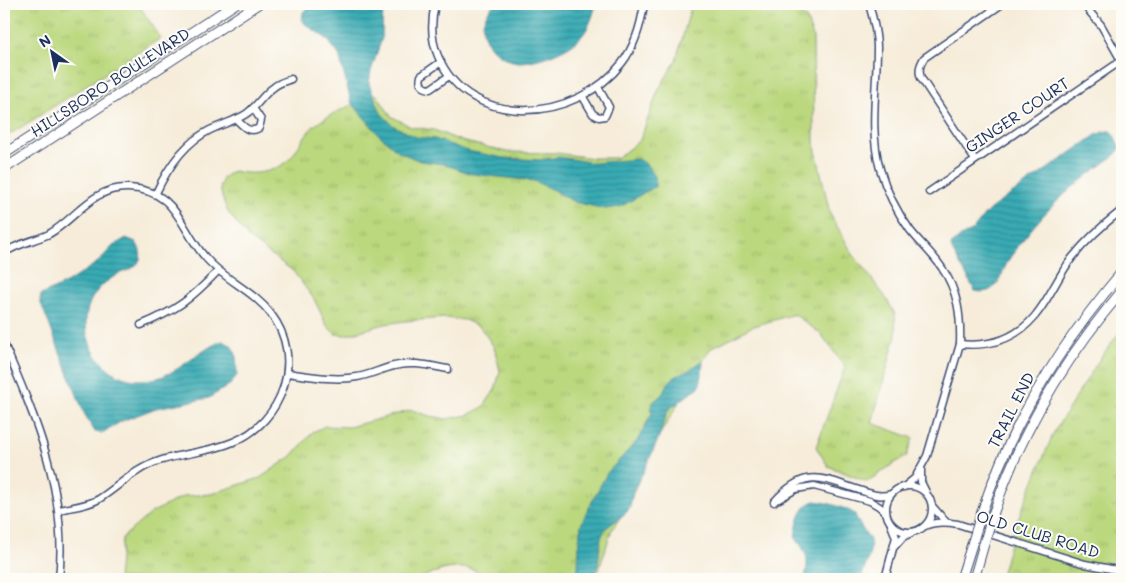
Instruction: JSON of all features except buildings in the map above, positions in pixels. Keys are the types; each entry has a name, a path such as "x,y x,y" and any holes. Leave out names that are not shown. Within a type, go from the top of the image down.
{"street":[{"name":"HILLSBORO BOULEVARD","path":"4,154 235,4"},
{"name":"HILLSBORO BOULEVARD","path":"4,170 258,4"},
{"path":"435,4 432,23 433,36 436,50 449,76 471,96 484,102 526,110 554,107 583,97 598,87 622,63 631,48 641,23 644,4"},
{"path":"869,4 877,48 873,116 876,151 880,169 900,216 942,268 950,283 959,312 960,344 927,456 915,478 891,494 880,496 823,478 808,478 786,488 774,502 796,489 814,486 870,501 886,513"},
{"path":"1083,4 1101,24 1122,62"},
{"path":"975,160 921,78 919,72 920,65 924,58 999,5"},
{"path":"118,95 118,90 151,65 158,54"},
{"path":"441,62 421,76 421,84 430,89 449,76"},
{"name":"GINGER COURT","path":"929,192 1122,62"},
{"path":"156,193 170,166 186,147 208,130 236,119 253,108 274,86 291,79"},
{"path":"69,127 79,113 106,95 109,86"},
{"path":"583,97 594,114 599,117 605,116 609,107 598,87"},
{"path":"236,119 250,131 255,131 259,128 261,120 253,108"},
{"path":"4,254 14,247 32,242 51,232 71,218 89,200 107,191 117,188 130,188 156,193 179,215 194,243 218,271 256,298 272,314 286,351 287,373 285,385 276,406 252,432 232,443 157,461 128,478 97,500 85,505 59,510"},
{"path":"960,344 976,346 990,344 1014,334 1025,326 1042,306 1072,258 1097,230 1122,210"},
{"path":"141,325 185,303 218,271"},
{"name":"TRAIL END","path":"961,579 986,498 1020,420 1044,378 1084,318 1122,272"},
{"name":"TRAIL END","path":"974,579 984,544 1013,464 1032,424 1049,393 1079,347 1122,291"},
{"path":"4,344 47,454 59,510 61,532 58,579"},
{"path":"287,373 340,379 356,378 396,365 417,364 448,369"},
{"path":"921,469 921,482 932,506 946,522"},
{"path":"904,487 919,488 928,496"},
{"path":"885,579 896,537 886,513 886,503 891,494"},
{"path":"895,546 903,537 925,526 931,517 932,506"},
{"path":"890,522 901,531 912,532"},
{"name":"OLD CLUB ROAD","path":"925,526 930,523 946,522 1085,564 1122,571"}],"green space":[{"path":"4,4 138,4 161,38 4,138"},
{"path":"695,4 789,4 789,6 806,18 813,37 814,142 830,214 852,253 884,295 895,314 896,335 872,423 913,438 906,457 867,482 828,466 816,447 845,367 821,334 794,314 751,327 710,349 655,443 626,510 612,529 596,579 486,579 471,569 453,568 435,572 418,579 118,579 122,538 151,513 184,496 211,494 260,478 292,456 313,432 325,426 349,427 412,410 446,419 468,415 483,407 495,390 500,371 494,347 480,327 465,320 445,318 405,321 385,324 346,335 335,334 327,326 314,299 293,271 248,238 228,212 220,187 223,178 233,171 258,173 281,166 293,155 305,136 320,121 376,94 391,116 411,127 434,130 461,141 507,152 556,153 593,158 617,158 640,140 658,91 676,60 691,7"},
{"path":"1122,329 1122,579 1000,579 1015,526 1054,432 1101,357"}],"water":[{"path":"313,4 383,4 382,38 371,71 369,84 381,113 394,126 416,137 435,139 468,151 504,158 540,160 559,157 594,163 637,159 646,164 655,176 656,186 620,207 605,209 574,202 534,181 472,174 443,164 420,161 399,152 379,135 351,102 339,55 327,39 305,24 302,19 303,12"},
{"path":"494,4 596,4 588,26 574,43 551,55 519,62 499,55 485,38 483,24 487,13"},
{"path":"1111,131 1120,149 1114,156 1071,189 1043,215 1012,255 995,286 984,292 975,291 952,250 951,246 953,243 971,231 993,207 1096,135"},
{"path":"126,238 136,242 139,247 140,260 134,267 118,274 105,283 92,298 88,308 86,327 88,338 98,358 107,368 118,375 137,380 150,379 171,373 214,344 222,341 231,345 236,354 237,375 231,384 209,398 156,408 122,421 102,433 95,432 84,413 40,301 41,295 68,282 98,262 113,246"},
{"path":"700,362 703,362 699,387 668,410 657,442 643,473 634,487 630,507 627,512 605,529 601,538 598,565 594,576 591,579 575,579 578,567 581,525 607,473 637,441 652,413 652,403 662,394 669,382"},
{"path":"815,501 836,506 855,514 871,542 870,552 861,579 805,579 806,557 795,537 798,521 803,511 810,503"}]}
